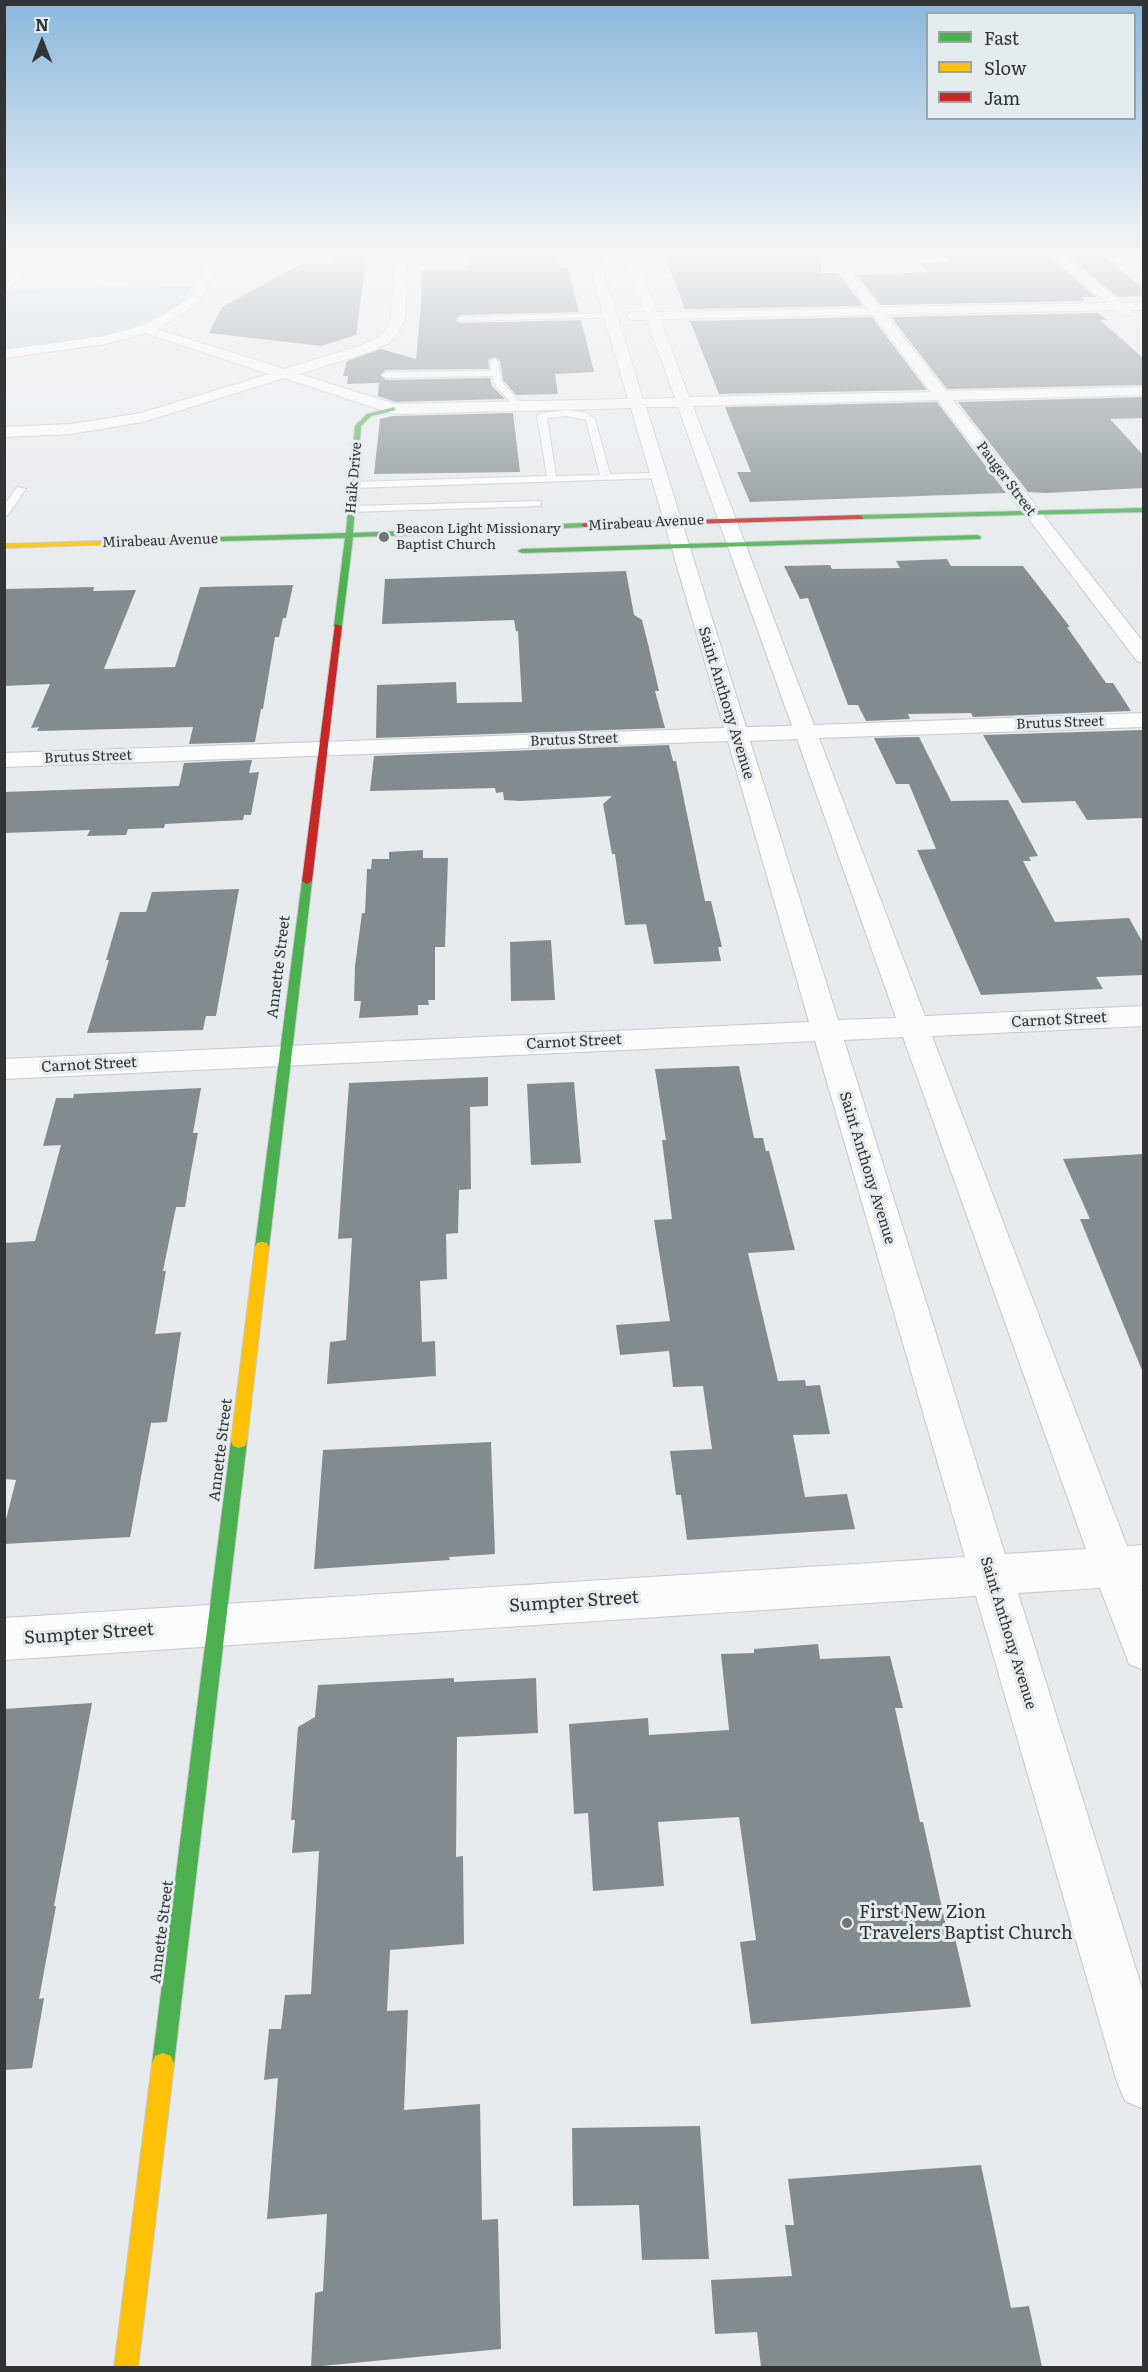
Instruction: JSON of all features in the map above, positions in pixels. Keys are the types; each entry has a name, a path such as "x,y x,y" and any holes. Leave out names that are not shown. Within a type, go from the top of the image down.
{"street":[{"path":"230,365 280,381 394,409"},
{"path":"4,432 71,429 143,417 256,382 280,381 323,365"},
{"name":"Saint Anthony Avenue","path":"626,365 675,535 1143,2082"},
{"path":"670,365 914,1026 1128,1566 1143,1649"},
{"name":"Pauger Street","path":"918,365 1032,514 1042,535 1143,657"},
{"path":"234,374 256,382"},
{"path":"313,398 369,415 394,409 1143,391"},
{"name":"Haik Drive","path":"349,536 358,426 369,415"},
{"name":"Mirabeau Avenue","path":"4,546 349,536 537,504 675,535 732,533 988,537"},
{"name":"Mirabeau Avenue","path":"510,551 675,535 1032,514 1143,510"},
{"path":"1042,535 1071,534"},
{"name":"Annette Street","path":"126,2367 349,536"},
{"name":"Brutus Street","path":"4,760 1143,720"},
{"name":"Carnot Street","path":"4,1069 1143,1016"},
{"name":"Sumpter Street","path":"4,1639 1128,1566"}],"lane":[{"path":"495,365 497,382 519,406"},
{"path":"386,375 495,373"},
{"path":"537,504 552,479 542,416 567,413 584,415 590,419 606,477"},
{"path":"552,479 658,476"},
{"path":"353,485 537,504"},
{"path":"4,513 21,489"},
{"path":"351,509 537,504"}],"building":[{"path":"346,365 489,365 489,369 386,370 380,375 386,380 490,378 492,386 505,399 395,402 378,396 379,383 347,384 348,376 343,376"},
{"path":"501,365 592,365 594,372 555,374 558,394 516,395 503,380"},
{"path":"707,365 908,365 927,390 719,394"},
{"path":"928,365 1143,365 1143,385 947,389"},
{"path":"1143,397 1143,418 1110,419 1143,455 1143,488 1046,493 1028,492 958,402"},
{"path":"937,402 1006,493 750,502 737,472 751,472 725,407"},
{"path":"513,413 520,472 374,474 380,419 392,416"},
{"path":"947,559 951,566 1023,566 1070,627 1067,627 1106,683 1113,683 1131,711 973,717 971,713 908,714 910,719 866,721 858,705 848,705 808,598 800,599 784,566 830,565 832,569 900,568 896,561"},
{"path":"626,571 634,615 642,620 649,648 659,691 655,691 665,728 376,738 377,685 456,682 457,703 522,702 518,631 516,631 514,620 382,624 385,579"},
{"path":"293,585 286,618 283,618 279,637 275,637 255,742 189,744 193,727 37,731 39,727 31,728 50,684 4,686 4,589 94,587 93,591 136,590 104,669 175,667 200,587"},
{"path":"1143,730 1143,818 1087,820 1075,801 1022,803 983,735"},
{"path":"919,737 951,801 1008,800 1038,856 1029,857 1031,861 1023,861 1055,922 1129,918 1143,943 1143,975 1096,977 1103,989 981,995 917,850 936,849 909,784 896,784 874,738"},
{"path":"669,745 673,761 676,761 705,901 711,901 722,947 718,947 721,961 654,964 646,924 625,925 615,854 612,854 603,804 612,796 520,801 504,800 503,792 496,793 495,788 370,791 374,756"},
{"path":"252,760 249,773 259,772 251,815 244,815 243,820 165,824 164,828 128,829 126,835 87,836 90,830 4,833 4,792 179,786 184,763"},
{"path":"423,850 423,858 448,858 445,947 435,947 435,1000 428,1000 429,1005 418,1005 418,1015 359,1018 361,1001 354,1001 355,966 362,913 365,913 367,869 371,869 372,859 389,859 389,852"},
{"path":"239,889 216,1016 206,1016 203,1030 87,1033 109,960 106,960 120,912 146,912 152,892"},
{"path":"551,940 555,1000 511,1001 510,942"},
{"path":"739,1066 754,1138 763,1138 766,1151 769,1151 795,1250 748,1253 778,1381 805,1380 806,1386 820,1385 830,1434 793,1435 805,1497 847,1494 855,1529 687,1540 681,1495 676,1495 670,1451 712,1449 703,1386 673,1387 669,1351 620,1355 616,1325 670,1321 654,1220 672,1219 662,1140 666,1140 655,1069"},
{"path":"488,1077 488,1106 470,1107 471,1189 459,1190 458,1233 446,1234 447,1279 420,1281 422,1342 435,1341 436,1376 327,1384 330,1342 346,1340 352,1238 338,1239 349,1083"},
{"path":"574,1082 581,1163 531,1165 527,1084"},
{"path":"201,1088 193,1133 198,1133 185,1207 176,1207 163,1271 166,1271 155,1334 181,1332 167,1422 151,1423 130,1537 4,1544 4,1527 16,1480 4,1479 4,1243 35,1241 61,1145 43,1146 56,1098 73,1098 74,1094"},
{"path":"1143,1154 1142,1370 1080,1219 1090,1219 1063,1159"},
{"path":"491,1442 495,1554 449,1557 450,1560 314,1569 323,1450"},
{"path":"818,1644 820,1659 890,1656 903,1708 895,1708 920,1822 923,1822 946,1926 952,1925 971,2007 751,2024 740,1942 756,1940 739,1817 658,1822 664,1886 593,1891 588,1813 574,1814 569,1724 648,1718 649,1735 729,1730 721,1654 754,1653 754,1649"},
{"path":"454,1678 454,1682 536,1678 538,1733 457,1737 456,1857 463,1856 464,1944 390,1950 387,2011 408,2010 404,2110 480,2104 482,2220 498,2219 501,2349 311,2367 315,2293 323,2291 327,2214 267,2219 278,2078 264,2080 269,2029 281,2029 285,1995 311,1994 319,1851 292,1853 295,1820 291,1820 298,1727 315,1717 318,1685"},
{"path":"92,1703 54,1906 56,1906 39,1999 44,1998 32,2068 4,2070 4,1709"},
{"path":"700,2126 709,2259 642,2260 639,2205 573,2206 572,2128"},
{"path":"981,2165 1011,2308 1029,2306 1042,2367 761,2367 757,2332 715,2334 711,2280 792,2276 785,2225 794,2225 788,2179"}],"traffic: fast":[{"path":"338,626 349,536 358,426 369,415 394,409"},
{"path":"859,517 1144,510"},
{"path":"184,540 460,532 585,525"},
{"path":"522,551 977,537"},
{"path":"262,1247 307,881"},
{"path":"163,2064 239,1441"}],"traffic: slow":[{"path":"4,546 184,540"},
{"path":"239,1441 262,1247"},
{"path":"126,2368 163,2064"}],"traffic: jam":[{"path":"585,525 859,517"},
{"path":"307,881 338,626"}],"place":[{"name":"Beacon Light Missionary Baptist Church","path":"384,537"},
{"name":"First New Zion Travelers Baptist Church","path":"847,1923"}]}
